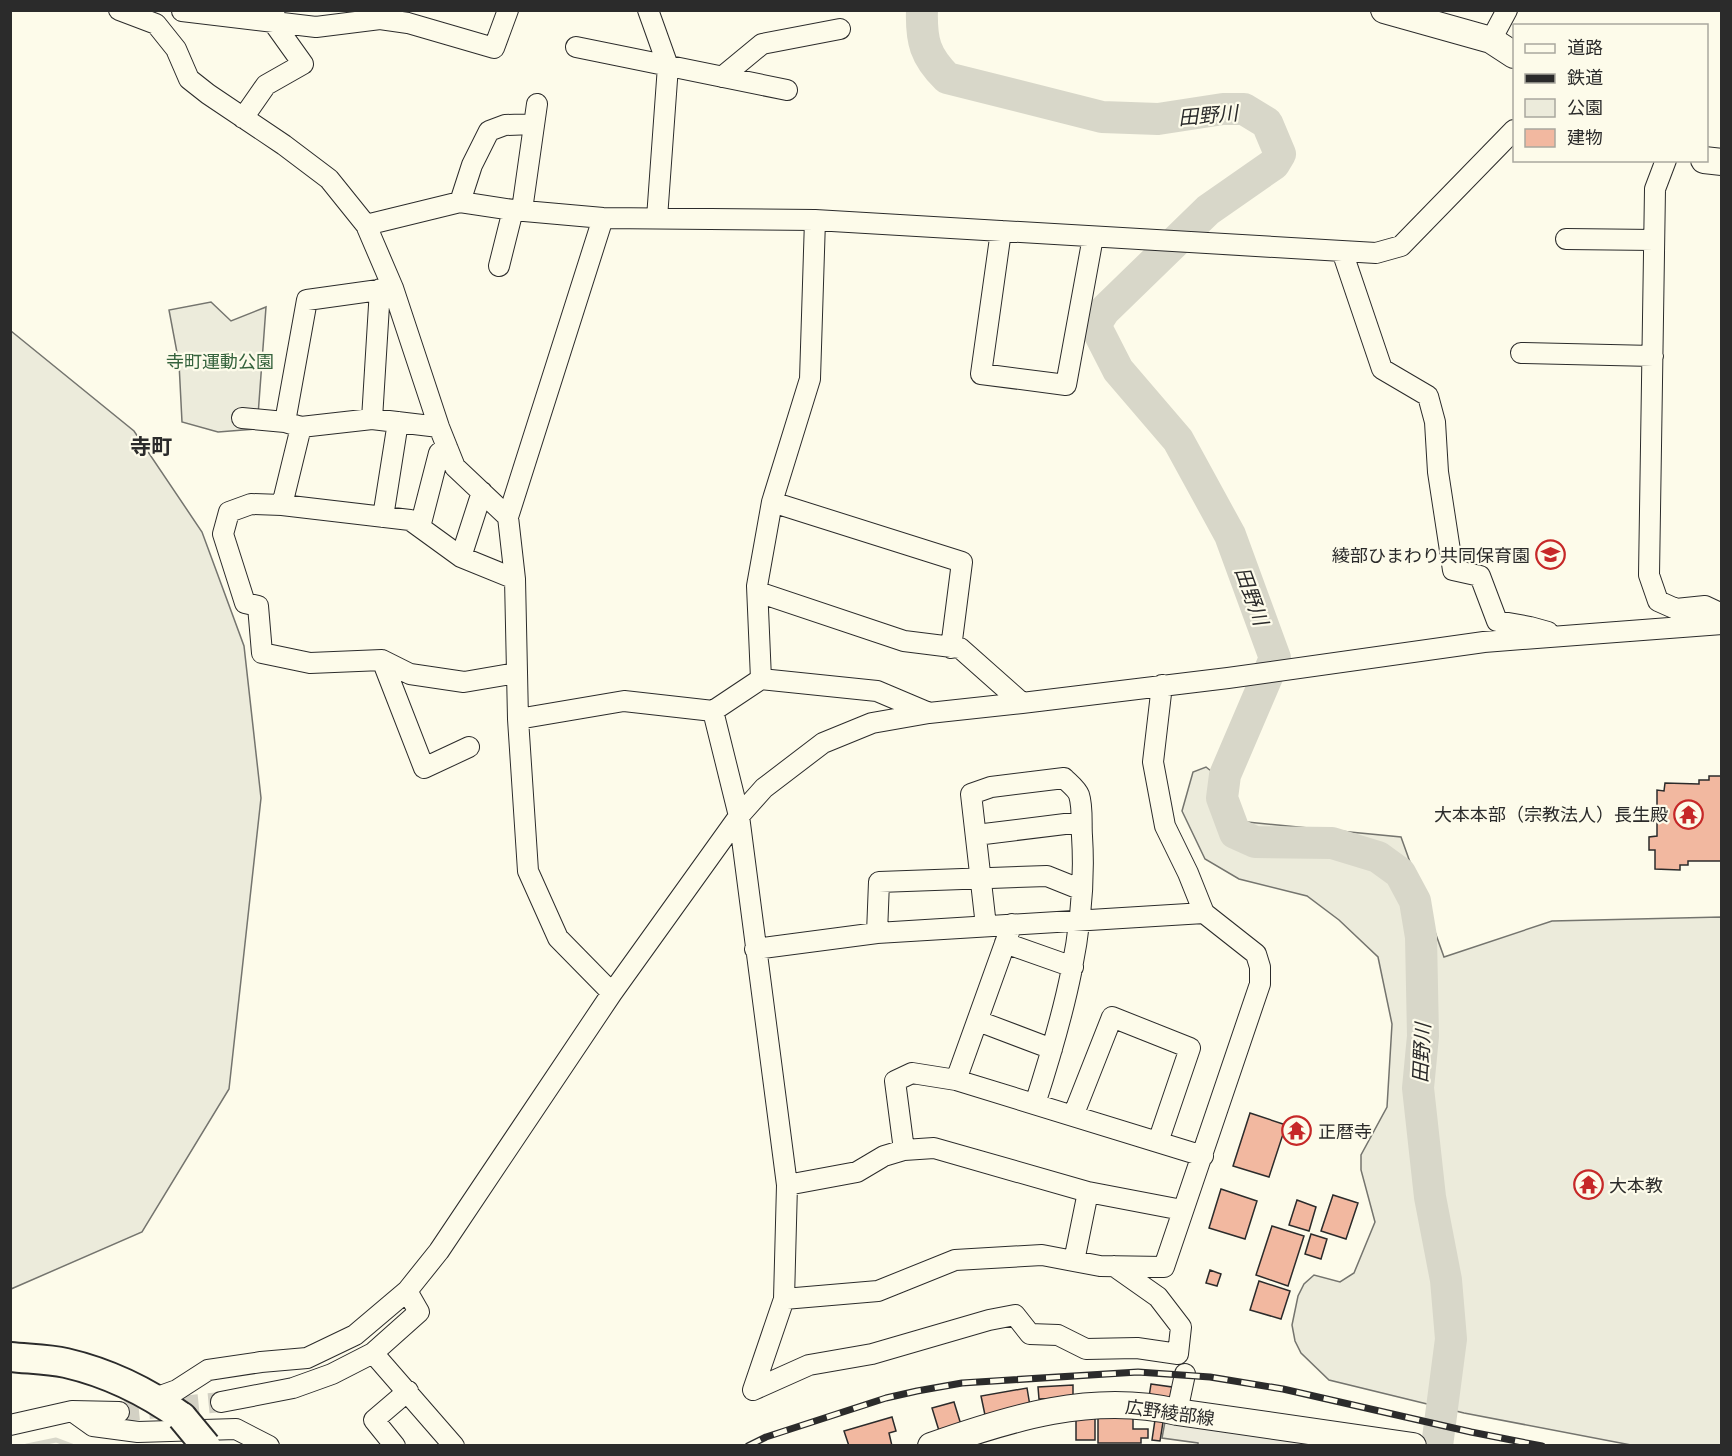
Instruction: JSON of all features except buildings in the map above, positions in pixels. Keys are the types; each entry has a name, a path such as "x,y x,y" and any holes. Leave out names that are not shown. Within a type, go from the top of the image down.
{"highway":[{"path":"10,1357 64,1362 108,1374 155,1398 182,1417 206,1446"}],"main road":[{"path":"1384,10 1491,40 1513,54"},
{"name":"広野綾部線","path":"931,1446 978,1429 1063,1408 1100,1404 1151,1406 1177,1412 1413,1446"}],"street":[{"path":"168,39 176,29 182,11 319,19 369,16 380,19 410,17 494,48 508,10"},
{"path":"648,10 668,66 657,218"},
{"path":"1491,40 1507,10"},
{"path":"129,12 156,24 176,49 189,79 329,179 366,225 387,289 455,467 508,517"},
{"path":"243,118 266,86 303,64 275,16"},
{"path":"722,77 762,44 840,29"},
{"path":"576,47 787,90"},
{"path":"460,201 472,165 489,131 536,114 518,210 499,267"},
{"path":"366,225 460,201 518,210 603,218 815,220 1376,253 1401,246 1513,132"},
{"path":"1665,162 1655,189 1649,575 1658,601 1676,609 1705,606 1722,614"},
{"path":"603,218 508,517 515,579 518,718 528,871 558,938 612,993"},
{"path":"761,680 758,592 772,502 810,379 815,220"},
{"path":"1001,231 981,374 1066,385 1093,237"},
{"path":"1566,238 1654,240"},
{"path":"1342,251 1382,369 1428,396 1435,422 1438,472 1453,570 1480,576 1497,621 1562,636"},
{"path":"372,419 387,289"},
{"path":"282,505 306,300 387,289"},
{"path":"1521,353 1653,356"},
{"path":"243,418 293,424 372,419 439,427"},
{"path":"383,516 398,422"},
{"path":"420,527 439,453 447,447"},
{"path":"461,556 482,492"},
{"path":"772,502 962,562 951,648"},
{"path":"515,579 461,556 410,520 282,505 250,504 229,512 223,534 245,603 258,606 262,652 310,663 382,660 410,674 464,682 517,673"},
{"path":"758,592 904,641 960,648 1022,704"},
{"path":"155,1398 177,1390 208,1370 307,1358 355,1335 407,1291 439,1251 612,993 739,816 764,788 823,743 873,723 929,713 1022,704 1484,642 1722,624"},
{"path":"382,660 424,768 469,747"},
{"path":"518,718 624,701 713,711 761,680 877,691 929,713"},
{"path":"784,1299 879,1291 956,1260 1042,1255 1114,1266 1164,1267 1260,984 1260,967 1256,954 1204,913 1165,826 1154,762 1162,685"},
{"path":"713,711 739,816 787,1185 784,1299 753,1390 809,1365 872,1354 989,1320 1015,1315 1030,1334 1058,1335 1086,1349 1137,1348 1178,1353 1181,1326 1158,1297 1114,1266"},
{"path":"986,926 971,794 991,787 1064,778 1079,794 1084,866 1080,920 1073,967 1035,1104"},
{"path":"975,835 1081,822"},
{"path":"877,933 879,882 1047,876 1082,890"},
{"path":"1009,934 1080,920 1204,913"},
{"path":"755,949 877,933 986,926 1009,934 1073,967"},
{"path":"956,1080 1009,934"},
{"path":"1073,1116 1112,1017 1190,1048 1158,1142"},
{"path":"978,1021 1052,1049"},
{"path":"904,1150 895,1081 912,1073 956,1080 1203,1155"},
{"path":"787,1185 857,1172 885,1156 904,1150 934,1148 1088,1192 1182,1210"},
{"path":"1074,1261 1088,1192"},
{"path":"221,1402 293,1388 332,1374 373,1353 419,1312 407,1291"},
{"path":"373,1353 454,1446"},
{"path":"1177,1412 1185,1374"},
{"path":"395,1446 374,1420 408,1391"},
{"path":"72,1411 93,1426 138,1432 236,1429 269,1446"},
{"path":"10,1425 72,1411 119,1412"}],"green space":[{"name":"寺町運動公園","path":"211,302 231,321 266,307 257,429 218,432 182,422 179,363 169,310"},
{"path":"11,331 134,431 202,532 244,646 261,798 229,1089 142,1232 11,1289"},
{"path":"1206,767 1216,775 1216,814 1247,822 1401,837 1444,957 1552,921 1721,917 1721,1445 1631,1445 1464,1413 1329,1380 1301,1353 1295,1341 1292,1325 1298,1296 1304,1284 1314,1275 1340,1282 1354,1273 1375,1222 1361,1170 1361,1155 1387,1107 1392,1024 1378,957 1339,920 1307,896 1239,879 1205,859 1182,811 1193,772"}],"shaded area":[{"path":"1166,1416 1332,1446 1198,1446 1198,1443 1162,1438"}],"waterway":[{"name":"田野川","path":"922,10 922,31 926,47 929,55 947,78 1102,117 1158,119 1223,109 1244,109 1267,123 1280,154 1274,164 1208,210 1104,311 1095,325 1118,370 1178,440 1230,535 1275,658 1225,775 1222,798 1235,833 1255,842 1332,843 1378,857 1400,873 1415,901 1421,937 1423,1036 1418,1088 1430,1197 1446,1280 1451,1339 1437,1446"},
{"path":"27,1446 56,1440 72,1446"}],"tunnel":[{"path":"119,1412 221,1402"}],"railway":[{"path":"748,1446 766,1437 886,1398 917,1391 962,1383 1138,1372 1210,1377 1283,1389 1542,1446"}],"place":[{"name":"綾部ひまわり共同保育園","path":"1551,555"},
{"name":"大本本部（宗教法人）長生殿","path":"1689,814"},
{"name":"正暦寺","path":"1297,1131"},
{"name":"大本教","path":"1588,1185"}],"district":[{"name":"寺町","path":"151,446"}]}
